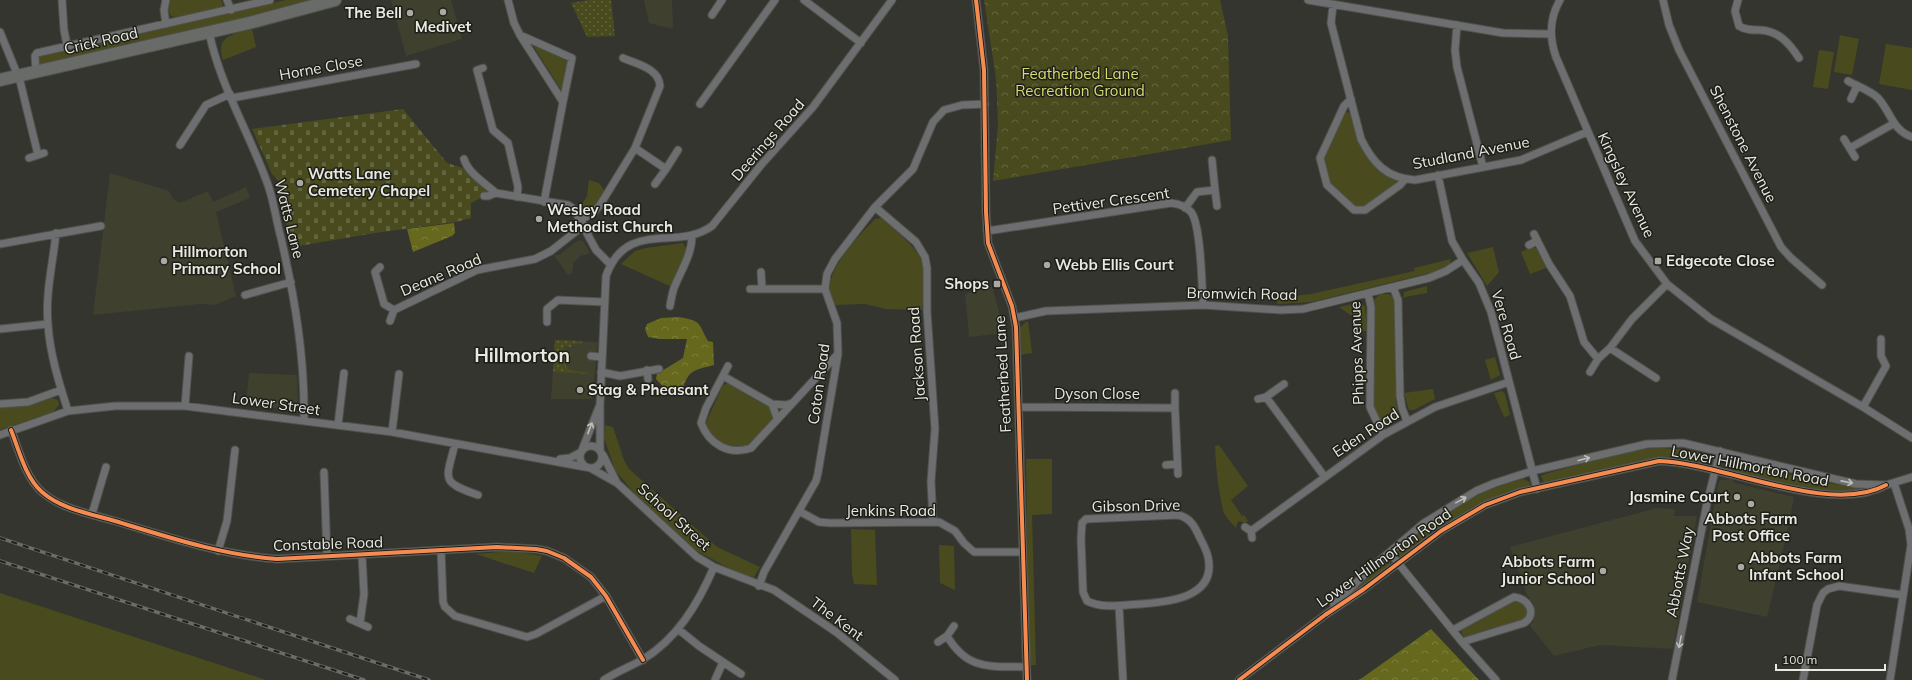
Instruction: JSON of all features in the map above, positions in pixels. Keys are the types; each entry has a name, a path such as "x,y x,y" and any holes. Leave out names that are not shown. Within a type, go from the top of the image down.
{"highway":[{"name":"Crick Road","path":"0,80 293,12 335,0"}],"street":[{"path":"62,0 64,30 67,45"},
{"path":"166,0 164,10 166,24"},
{"path":"227,0 231,10"},
{"path":"36,72 35,56 37,53 270,0"},
{"path":"508,0 514,23 520,35 563,102"},
{"path":"712,15 722,0"},
{"path":"700,104 775,0"},
{"path":"804,0 861,43"},
{"name":"Deerings Road","path":"610,264 619,252 640,241 692,235 705,232 712,226 761,165 813,107 892,0"},
{"name":"Featherbed Lane","path":"976,0 984,70 987,231 992,254 1012,306 1014,318 1019,407 1022,552 1027,680"},
{"path":"1308,0 1503,32 1550,34"},
{"name":"Kingsley Avenue","path":"1560,0 1556,8 1550,34 1556,57 1635,241 1667,284 1711,319 1863,407 1912,438"},
{"name":"Shenstone Avenue","path":"1663,0 1669,25 1679,50 1780,247 1822,285"},
{"path":"1738,0 1735,11 1739,26 1746,29 1776,33 1791,46 1799,58"},
{"path":"1333,5 1331,23 1351,99 1361,139 1370,157 1378,165 1392,174 1405,178 1400,185 1365,210 1360,211 1354,210 1326,185 1320,155 1344,106 1351,99"},
{"path":"1457,25 1455,50 1457,67 1483,166"},
{"path":"0,32 18,77 41,154 29,158"},
{"name":"Watts Lane","path":"209,32 214,53 268,186 291,282 300,331 304,421"},
{"path":"520,35 572,58 544,202"},
{"name":"Deane Road","path":"390,321 394,310 478,270 535,260 543,256 594,212 600,205 635,148 657,94 660,81 652,71 623,58"},
{"name":"Horne Close","path":"180,145 206,105 231,96 416,64"},
{"path":"484,68 478,70 493,130 508,143 518,187 517,197"},
{"path":"1848,81 1877,96 1893,124 1902,133 1912,137"},
{"path":"1851,99 1857,86"},
{"name":"Coton Road","path":"759,586 764,572 816,482 838,354 837,323 826,289 828,274 835,259 875,207 913,169 933,122 944,110 962,105 985,104"},
{"path":"1850,148 1893,124"},
{"name":"Studland Avenue","path":"1405,178 1415,180 1521,160 1587,132"},
{"path":"1844,138 1855,157"},
{"path":"635,148 666,169"},
{"path":"655,184 678,150"},
{"path":"464,159 466,165 471,171 496,193 568,205 578,212 596,250 610,264"},
{"path":"1212,160 1217,206"},
{"name":"Vere Road","path":"1438,175 1452,241 1486,296 1537,489"},
{"path":"1185,208 1197,192 1215,190"},
{"path":"484,196 496,193"},
{"name":"Pettiver Crescent","path":"987,231 1171,203 1179,204 1191,213 1198,233 1203,305"},
{"name":"Jackson Road","path":"875,207 916,242 925,257 927,268 927,311 935,429 931,481 933,522"},
{"path":"0,244 101,226"},
{"path":"56,233 48,297 48,324 53,356 61,390 68,411"},
{"path":"670,306 674,288 690,255 692,235"},
{"path":"1528,245 1535,238 1549,264 1570,296 1584,342 1598,359"},
{"name":"Bromwich Road","path":"1014,318 1046,311 1203,305 1281,310 1303,309 1429,278 1446,271 1463,260"},
{"name":"School Street","path":"610,264 606,276 601,372 601,452 617,483"},
{"name":"Deane Road","path":"375,270 384,304 394,310"},
{"path":"761,272 762,288"},
{"path":"245,295 291,282"},
{"path":"1590,372 1598,359 1610,348 1632,319 1667,284"},
{"path":"1393,287 1398,300 1400,396 1402,408 1407,421"},
{"path":"750,289 826,289"},
{"name":"Phipps Avenue","path":"1368,293 1371,307 1370,407 1384,435"},
{"path":"547,322 547,309 558,300 605,302"},
{"path":"0,329 48,324"},
{"path":"1863,407 1886,366 1881,356 1880,339"},
{"path":"1610,348 1656,378"},
{"path":"728,366 706,408 701,423 708,437 733,452 751,448 777,418 838,354"},
{"path":"185,406 189,356"},
{"path":"591,356 602,357"},
{"path":"601,372 620,376 659,369"},
{"path":"647,370 648,379"},
{"path":"338,425 344,373"},
{"path":"392,432 399,374"},
{"path":"723,376 772,404 786,405 792,402"},
{"name":"Eden Road","path":"1249,532 1324,476 1407,421 1458,398 1509,382"},
{"path":"1258,399 1266,397 1284,384"},
{"path":"0,404 28,402 61,390"},
{"path":"1175,393 1178,474"},
{"path":"1266,397 1324,476"},
{"path":"772,404 777,418"},
{"name":"School Street","path":"581,451 600,405"},
{"name":"Lower Street","path":"0,435 68,411 115,406 185,406 392,432 455,444 550,459 588,468"},
{"name":"Dyson Close","path":"1019,407 1175,408"},
{"name":"Constable Road","path":"11,430 27,470 40,491 60,504 218,551 248,557 277,559 497,547 547,551 564,558 591,577 606,596 643,660"},
{"name":"Lower Hillmorton Road","path":"1325,615 1354,585 1424,523 1460,500 1495,483 1532,471 1647,444 1683,443 1838,481 1856,484 1886,485"},
{"path":"455,444 447,475 450,482 455,487 478,495"},
{"path":"591,446 601,452 601,464 588,468 580,459 581,451 591,446"},
{"path":"218,551 227,521 235,450"},
{"name":"Lower Street","path":"550,459 570,458 581,451"},
{"name":"Abbotts Way","path":"1672,680 1720,451"},
{"name":"Lower Hillmorton Road","path":"1239,680 1325,615 1398,564 1441,531 1485,505 1520,492 1659,461 1681,463 1716,470 1827,495 1855,495 1879,489 1886,485 1912,477"},
{"path":"1166,465 1177,464"},
{"path":"92,514 106,467"},
{"name":"School Street","path":"588,468 617,483 697,557 714,568 759,586"},
{"path":"324,472 327,556"},
{"path":"1890,680 1903,595 1911,555 1909,529 1894,483"},
{"name":"Jenkins Road","path":"799,511 819,522 830,523 939,522 955,531 964,544 974,552 1022,552"},
{"name":"Gibson Drive","path":"1178,515 1190,520 1195,526 1208,556 1208,573 1204,582 1191,594 1180,599 1168,602 1119,606 1099,606 1087,601 1083,592 1082,523 1086,519 1092,518 1178,515"},
{"path":"441,550 443,602 445,607 455,616 520,636 536,634 606,596"},
{"path":"1390,553 1462,642 1496,680"},
{"path":"360,623 364,594 362,555"},
{"path":"604,680 643,660 678,630 700,600 714,568"},
{"name":"The Kent","path":"759,586 774,590 800,607 836,632 895,680"},
{"path":"1803,680 1817,605 1823,594 1828,589 1840,586 1903,595"},
{"path":"1453,630 1514,597 1521,598 1529,605 1531,612 1530,617 1524,623 1462,642"},
{"path":"1119,606 1123,680"},
{"path":"350,619 368,627"},
{"path":"938,642 947,636 954,626"},
{"path":"678,630 698,646 742,674"},
{"path":"947,636 955,651 969,661 986,666 1026,667"},
{"path":"715,680 723,662"}],"shaded area":[{"path":"391,0 451,0 462,39 406,56"},
{"path":"644,0 672,0 673,29 649,23"},
{"name":"Hillmorton Primary School","path":"110,173 169,191 173,199 180,203 208,191 213,202 246,187 250,198 216,212 236,296 215,305 200,304 93,315"},
{"path":"578,240 583,241 590,253 581,256 574,262 572,273 568,275 554,255 559,255"},
{"path":"992,286 1005,333 969,337 965,294"},
{"path":"555,340 598,342 592,399 551,399"},
{"path":"249,373 297,375 298,406 294,410 246,405"},
{"name":"Abbots Farm Infant School","path":"1731,479 1735,483 1794,497 1767,617 1697,602 1718,485 1720,480"},
{"name":"Abbots Farm Junior School","path":"1657,508 1675,509 1674,516 1697,516 1673,649 1600,645 1554,656 1530,626 1534,619 1534,605 1527,595 1510,547"}],"green space":[{"path":"171,0 221,0 223,5 220,8 175,17 171,16 168,10"},
{"path":"286,0 321,0 253,18 145,43 136,42 126,44 109,51 43,66 39,63 38,57 44,54"},
{"path":"589,0 611,0 615,36 587,37 571,3"},
{"name":"Featherbed Lane Recreation Ground","path":"984,0 1220,0 1228,36 1231,140 993,181 998,124 996,78"},
{"path":"252,29 256,47 223,60 221,46 227,37"},
{"path":"1840,35 1859,39 1852,75 1834,72"},
{"path":"1886,44 1912,48 1912,90 1879,84"},
{"path":"535,45 568,60 569,63 563,93 534,47"},
{"path":"1819,50 1834,52 1828,89 1813,87"},
{"path":"403,109 447,163 463,168 490,190 484,196 471,203 471,218 456,222 375,233 293,247 279,197 280,182 272,174 252,129"},
{"path":"1347,112 1352,114 1367,157 1374,165 1398,182 1363,208 1355,208 1329,183 1323,158 1343,114"},
{"path":"589,180 599,183 604,190 597,202 592,207 580,207 587,196"},
{"path":"882,218 910,244 922,261 924,279 922,310 886,309 865,304 834,305 830,295 830,283 834,271 841,259 859,236 875,219"},
{"path":"454,223 455,233 452,236 413,252 407,229"},
{"path":"683,243 687,251 672,287 621,264 635,251"},
{"path":"1493,247 1499,272 1487,286 1467,253"},
{"path":"1531,247 1536,248 1546,268 1530,274 1521,252"},
{"path":"1451,259 1450,264 1433,272 1312,302 1277,304 1277,298 1311,294 1415,271 1414,268"},
{"path":"1427,286 1427,293 1405,297 1403,299 1404,292"},
{"path":"1380,294 1389,294 1395,299 1396,402 1399,418 1385,427 1373,408 1374,300"},
{"path":"1357,303 1365,306 1367,331 1359,331 1359,321 1339,307"},
{"path":"679,317 696,322 708,341 713,342 714,365 701,368 693,372 689,375 682,391 673,394 666,390 656,379 657,374 683,358 687,339 660,339 648,337 645,329 647,324 661,318"},
{"path":"1028,321 1032,353 1021,355 1019,341 1020,331 1021,327"},
{"path":"555,340 582,341 582,344 572,344 571,347 564,346 563,353 571,354 570,359 566,359 566,367 568,367 568,370 588,372 588,374 553,372"},
{"path":"1495,357 1500,375 1491,380 1485,360"},
{"path":"728,383 771,409 774,419 748,447 732,450 711,436 705,425 723,385"},
{"path":"1433,389 1435,399 1414,410 1409,410 1404,393"},
{"path":"1502,391 1505,394 1510,415 1504,417 1494,393"},
{"path":"52,398 58,400 59,405 53,412 0,430 0,407 30,405"},
{"path":"605,425 613,427 624,460 629,469 717,547 760,567 754,577 740,574 697,551 640,500 615,470 604,437"},
{"path":"1219,445 1248,486 1231,500 1242,516 1244,515 1248,521 1245,523 1238,521 1236,528 1225,515 1221,502 1215,446"},
{"path":"1641,449 1682,449 1704,453 1708,459 1703,463 1667,457 1654,458 1545,484 1541,477 1542,475 1555,471"},
{"path":"1728,458 1783,473 1837,485 1875,487 1844,492 1821,491 1725,469 1723,465 1724,460"},
{"path":"1026,459 1052,459 1052,514 1032,515 1036,665 1029,665"},
{"path":"1523,479 1530,482 1530,485 1474,506 1442,526 1403,557 1399,556 1398,552 1400,548 1458,506 1488,491"},
{"path":"851,529 875,530 877,585 854,584 852,574"},
{"path":"939,545 954,546 955,590 940,583"},
{"path":"513,551 542,556 534,573 476,554"},
{"path":"1386,560 1390,561 1390,565 1348,597"},
{"path":"0,593 266,680 0,680"},
{"path":"1515,600 1522,601 1529,611 1525,619 1466,638 1463,636 1461,630"},
{"path":"1431,629 1479,680 1358,680 1362,678"}],"railway":[{"path":"0,538 429,680"},
{"path":"0,561 364,680"}],"cycle path":[{"path":"976,0 984,70 986,212 988,243 1012,306 1016,327 1027,680"},
{"path":"11,430 23,463 31,479 42,492 58,503 175,539 236,554 277,559 497,547 547,551 564,558 591,577 606,596 643,660"},
{"path":"1239,680 1325,615 1364,589 1441,531 1485,505 1520,492 1659,461 1685,464 1714,470 1806,492 1836,495 1863,493 1886,485"}],"place":[{"name":"Medivet","path":"443,12"},
{"name":"The Bell","path":"410,13"},
{"name":"Watts Lane Cemetery Chapel","path":"300,183"},
{"name":"Wesley Road Methodist Church","path":"539,219"},
{"name":"Hillmorton Primary School","path":"164,261"},
{"name":"Edgecote Close","path":"1658,261"},
{"name":"Webb Ellis Court","path":"1047,265"},
{"name":"Shops","path":"997,284"},
{"name":"Stag & Pheasant","path":"580,390"},
{"name":"Jasmine Court","path":"1737,497"},
{"name":"Abbots Farm Post Office","path":"1751,504"},
{"name":"Abbots Farm Infant School","path":"1741,567"},
{"name":"Abbots Farm Junior School","path":"1603,571"}],"district":[{"name":"Hillmorton","path":"522,355"}]}
